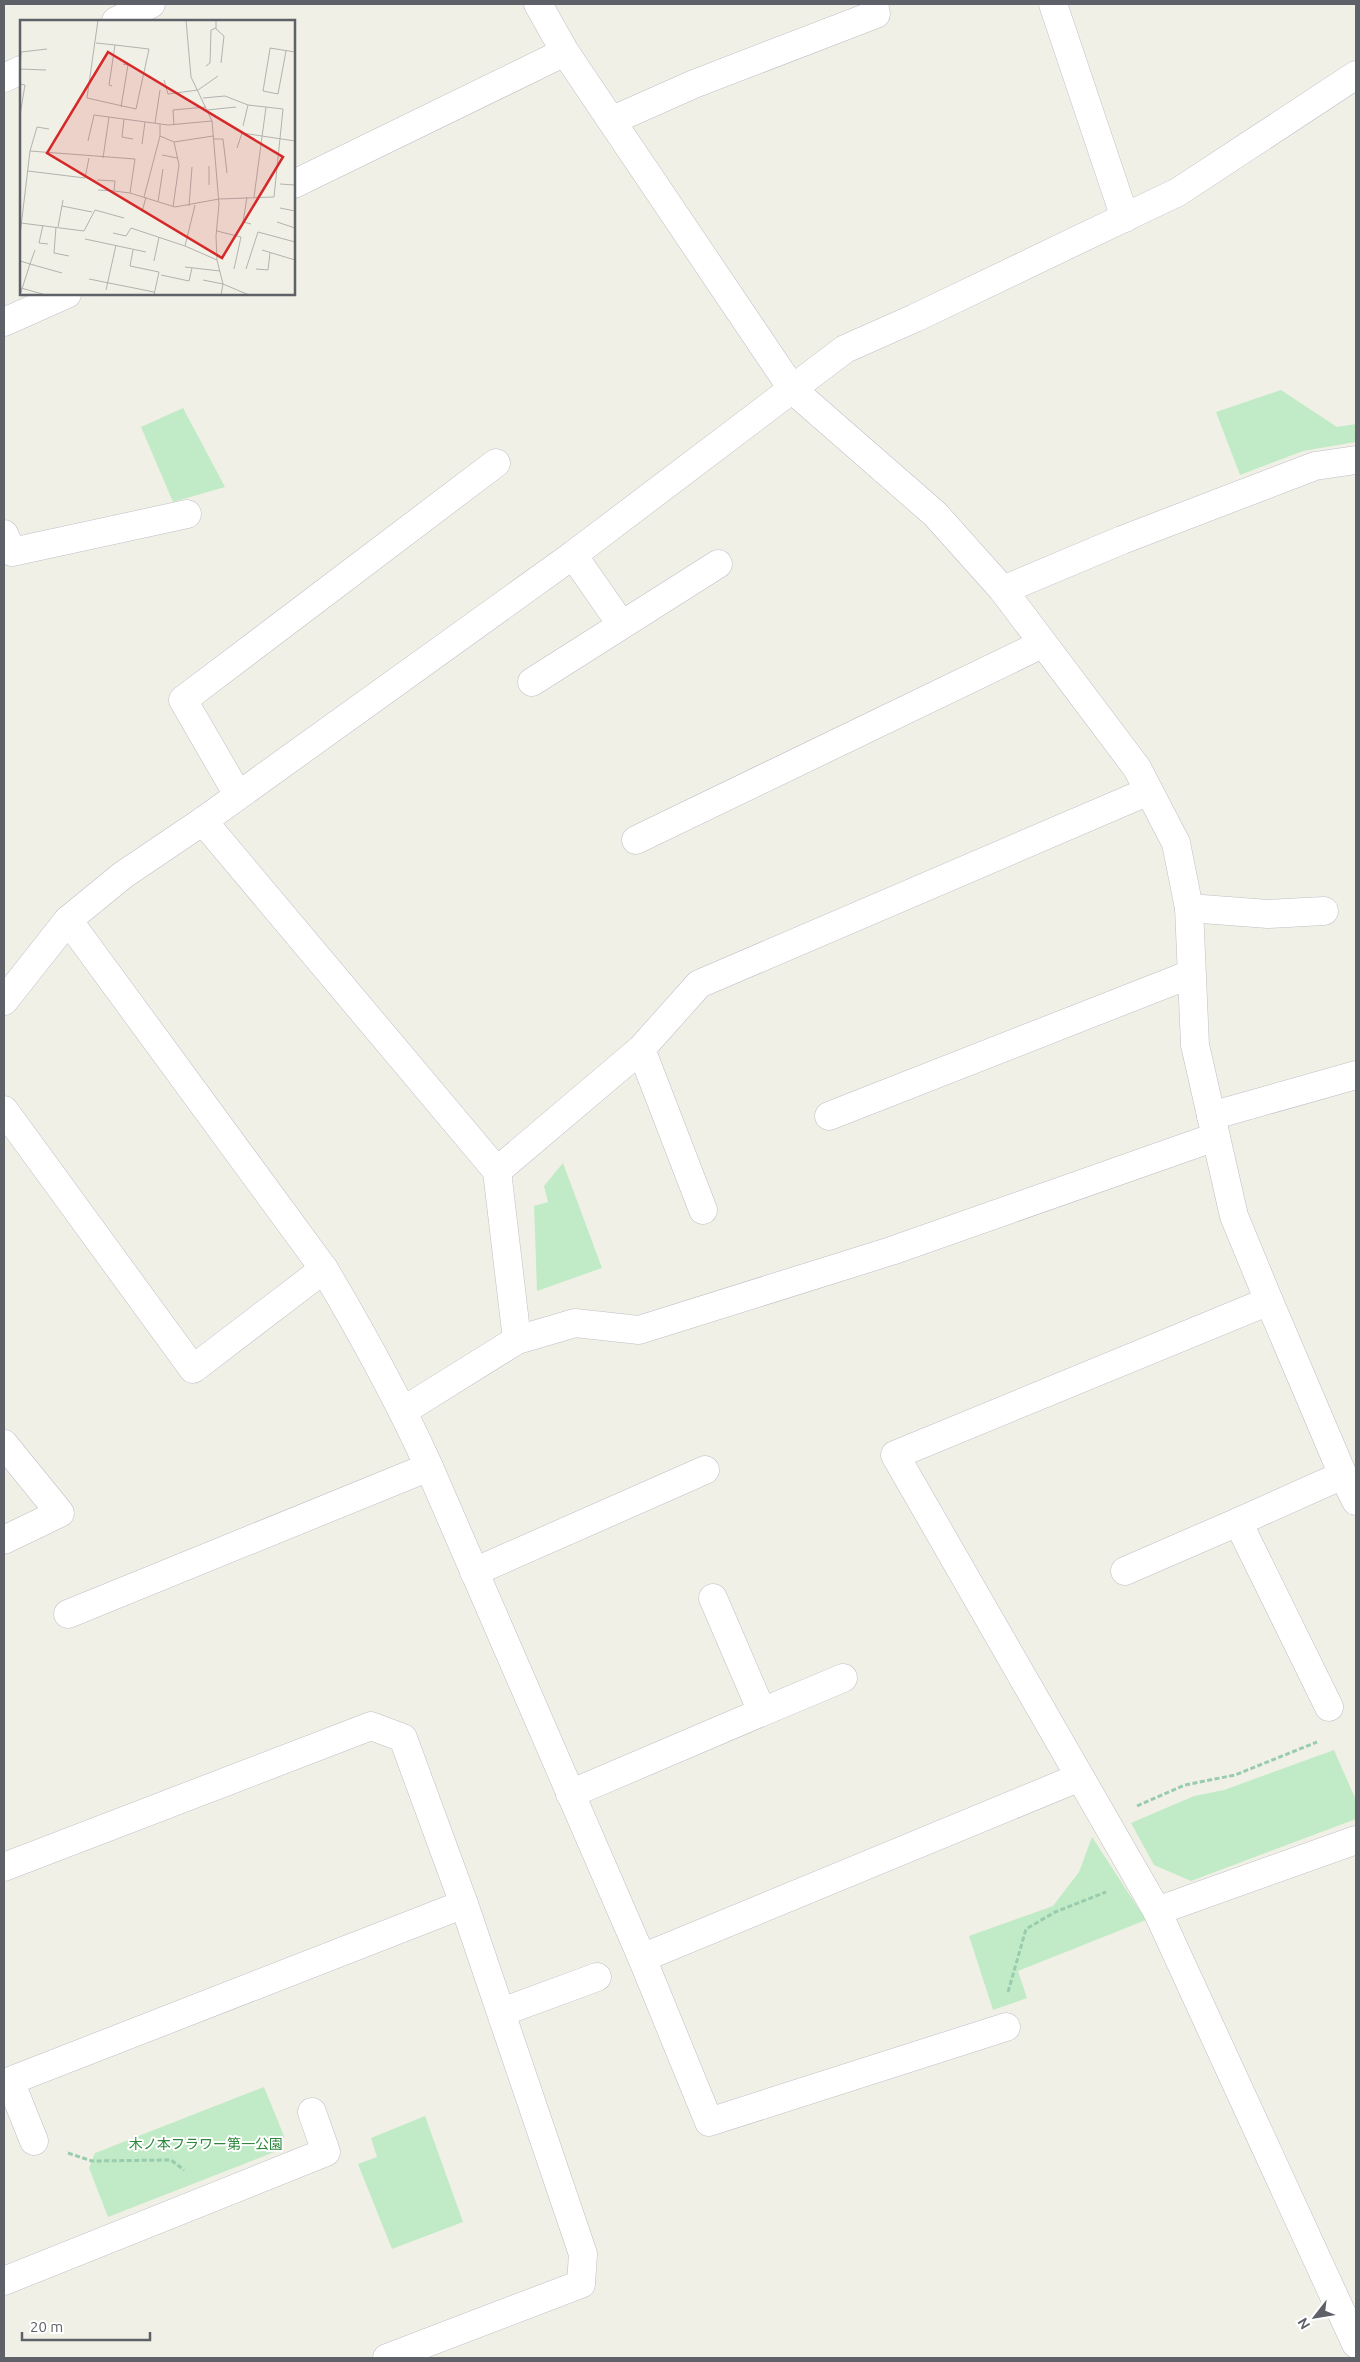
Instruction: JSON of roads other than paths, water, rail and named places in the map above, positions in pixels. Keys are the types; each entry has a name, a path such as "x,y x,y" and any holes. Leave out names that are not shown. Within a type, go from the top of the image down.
{"street":[{"path":"118,20 151,4"},
{"path":"538,4 565,52 613,120 793,390 935,514 1002,590 1137,768 1176,844 1189,908 1195,1045 1234,1216 1343,1475 1356,1501"},
{"path":"613,120 694,84 876,14 874,4"},
{"path":"1053,4 1125,218"},
{"path":"295,184 565,52"},
{"path":"4,78 20,70"},
{"path":"4,1001 68,920 123,875 203,821 573,555 845,349 1178,192 1356,75"},
{"path":"4,322 65,295"},
{"path":"1002,590 1315,466 1356,460"},
{"path":"238,795 183,700 496,463"},
{"path":"4,534 12,552 187,514"},
{"path":"573,555 621,624"},
{"path":"532,682 718,564"},
{"path":"636,840 1042,644"},
{"path":"497,1171 641,1049 699,984 1149,791"},
{"path":"203,821 497,1171 517,1340"},
{"path":"1189,908 1268,914 1324,911"},
{"path":"68,920 324,1268 360,1329 403,1411 429,1467 642,1958 709,2122 1006,2027"},
{"path":"829,1116 1191,974"},
{"path":"641,1049 703,1210"},
{"path":"403,1411 517,1340 575,1323 639,1330 891,1251 1213,1126 1356,1075"},
{"path":"4,1110 193,1369 324,1268"},
{"path":"1269,1301 895,1455 1157,1911 1356,2344"},
{"path":"4,1444 60,1513 4,1540"},
{"path":"68,1614 429,1467"},
{"path":"474,1572 705,1470"},
{"path":"1125,1571 1343,1475"},
{"path":"1238,1522 1329,1707"},
{"path":"713,1598 762,1712"},
{"path":"570,1794 843,1678"},
{"path":"4,1867 371,1726 403,1738 502,2012 583,2254 581,2284 386,2358"},
{"path":"642,1958 1080,1776"},
{"path":"1157,1911 1356,1840"},
{"path":"34,2141 10,2080 464,1904"},
{"path":"502,2012 597,1977"},
{"path":"4,2281 326,2152 312,2112"}],"park label":[{"name":"木ノ本フラワー第一公園","path":"206,2144"}]}
